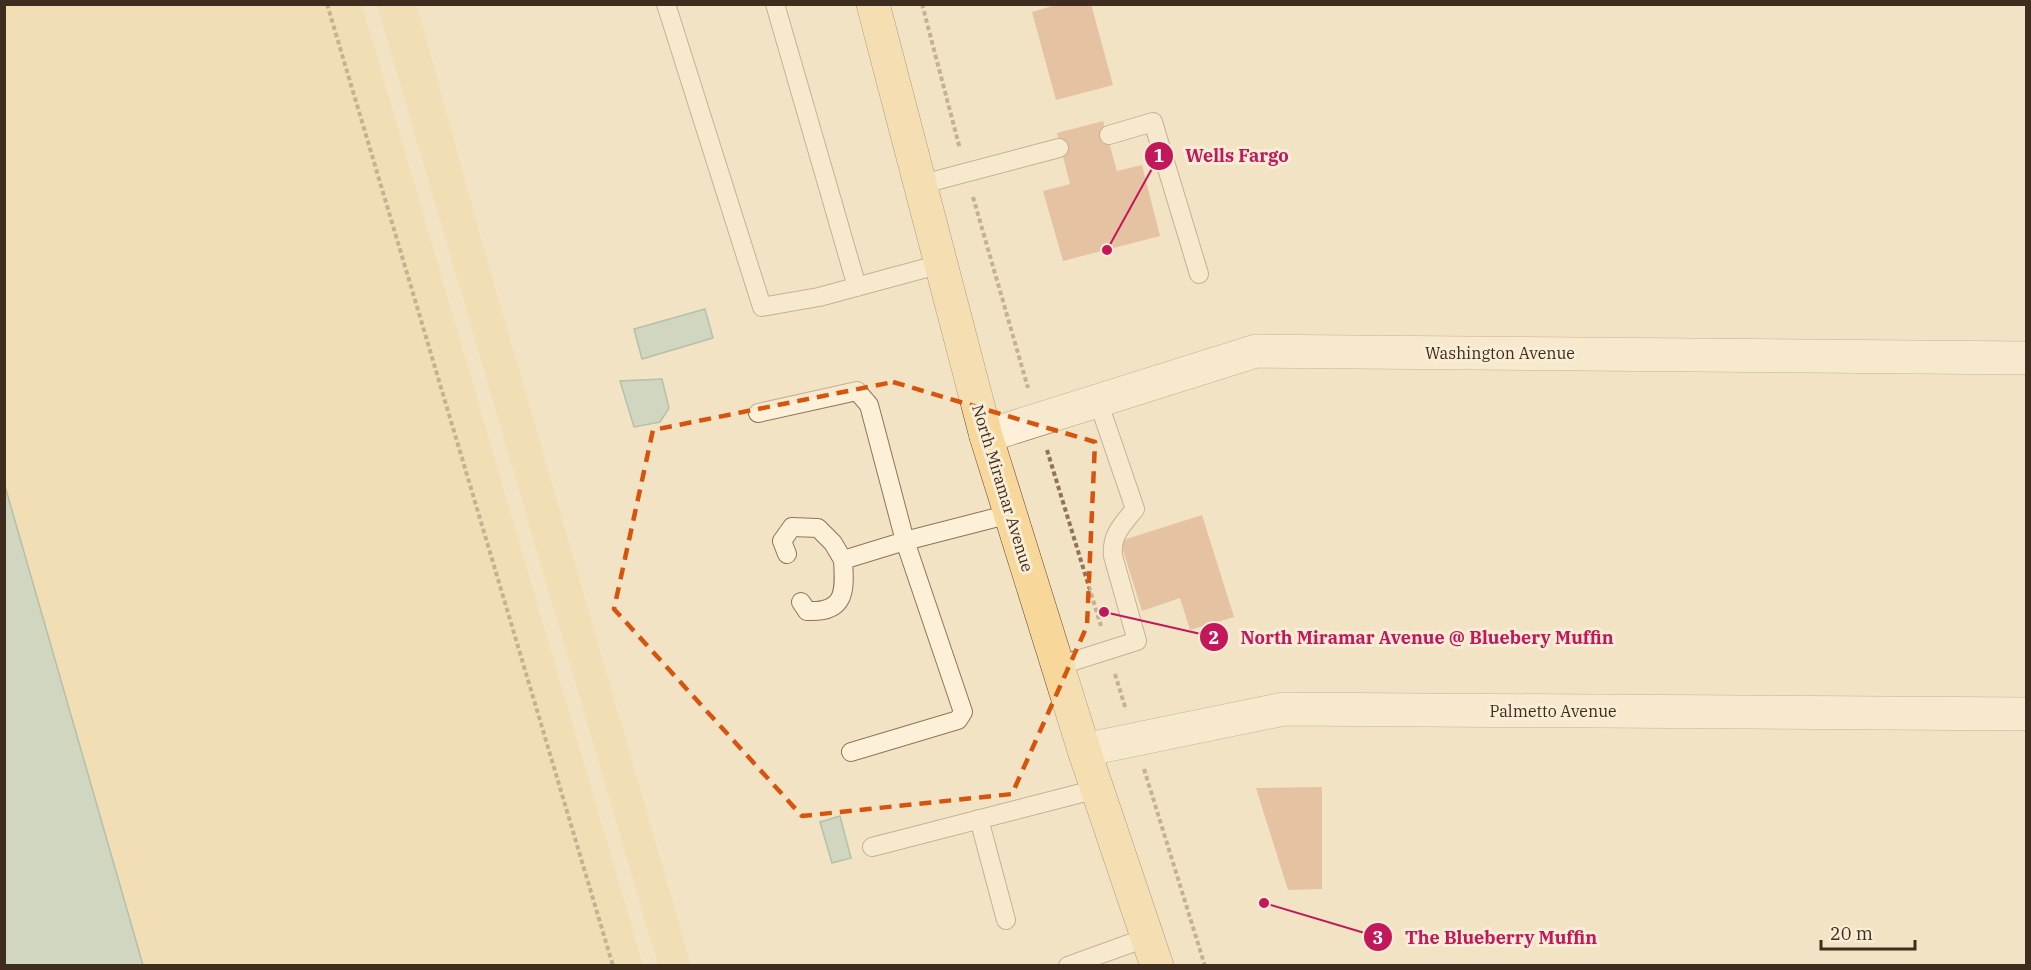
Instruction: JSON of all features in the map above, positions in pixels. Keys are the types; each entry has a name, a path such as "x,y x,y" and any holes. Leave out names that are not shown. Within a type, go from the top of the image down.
{"main road":[{"name":"North Miramar Avenue","path":"873,4 986,436 1084,750 1152,951"}],"street":[{"name":"Washington Avenue","path":"986,436 1256,351 2026,358"},
{"name":"Palmetto Avenue","path":"1084,750 1284,709 2026,714"}],"lane":[{"path":"666,4 762,306 819,297 941,264"},
{"path":"775,4 857,287"},
{"path":"1109,135 1153,122 1199,274"},
{"path":"920,185 1059,148"},
{"path":"758,413 856,390 869,405 905,541 963,712 958,720 851,752"},
{"path":"1058,666 1137,641 1113,556 1112,544 1117,532 1135,509 1098,401"},
{"path":"843,560 905,541 1010,514"},
{"path":"787,554 782,541 792,527 818,528 833,543 843,560 845,587 837,603 823,612 807,611 801,602"},
{"path":"872,847 1097,789"},
{"path":"979,819 1006,920"},
{"path":"1068,966 1152,951"}],"path":[{"path":"327,4 613,966"},
{"path":"922,4 966,172 1038,420 1205,966"}],"highlighted area":[{"path":"893,382 1095,442 1087,626 1012,794 802,816 614,609 653,430"}],"sand":[{"path":"5,4 362,5 643,965 143,965 5,486"},
{"path":"377,5 417,5 480,235 691,965 658,965"}],"water":[{"path":"705,309 713,338 642,359 634,329"},
{"path":"662,379 669,408 660,422 634,427 620,381"},
{"path":"5,486 143,965 5,965"},
{"path":"840,816 851,858 832,863 820,822"}],"building":[{"path":"1059,4 1091,4 1113,85 1056,100 1032,12"},
{"path":"1103,121 1117,171 1142,165 1160,236 1063,261 1043,191 1070,184 1057,133"},
{"path":"1202,515 1234,617 1190,630 1180,598 1142,611 1120,541"},
{"path":"1322,787 1322,889 1288,890 1256,788"}],"place":[{"name":"Wells Fargo","path":"1107,250"},
{"name":"North Miramar Avenue @ Bluebery Muffin","path":"1104,612"},
{"name":"The Blueberry Muffin","path":"1264,903"}]}
